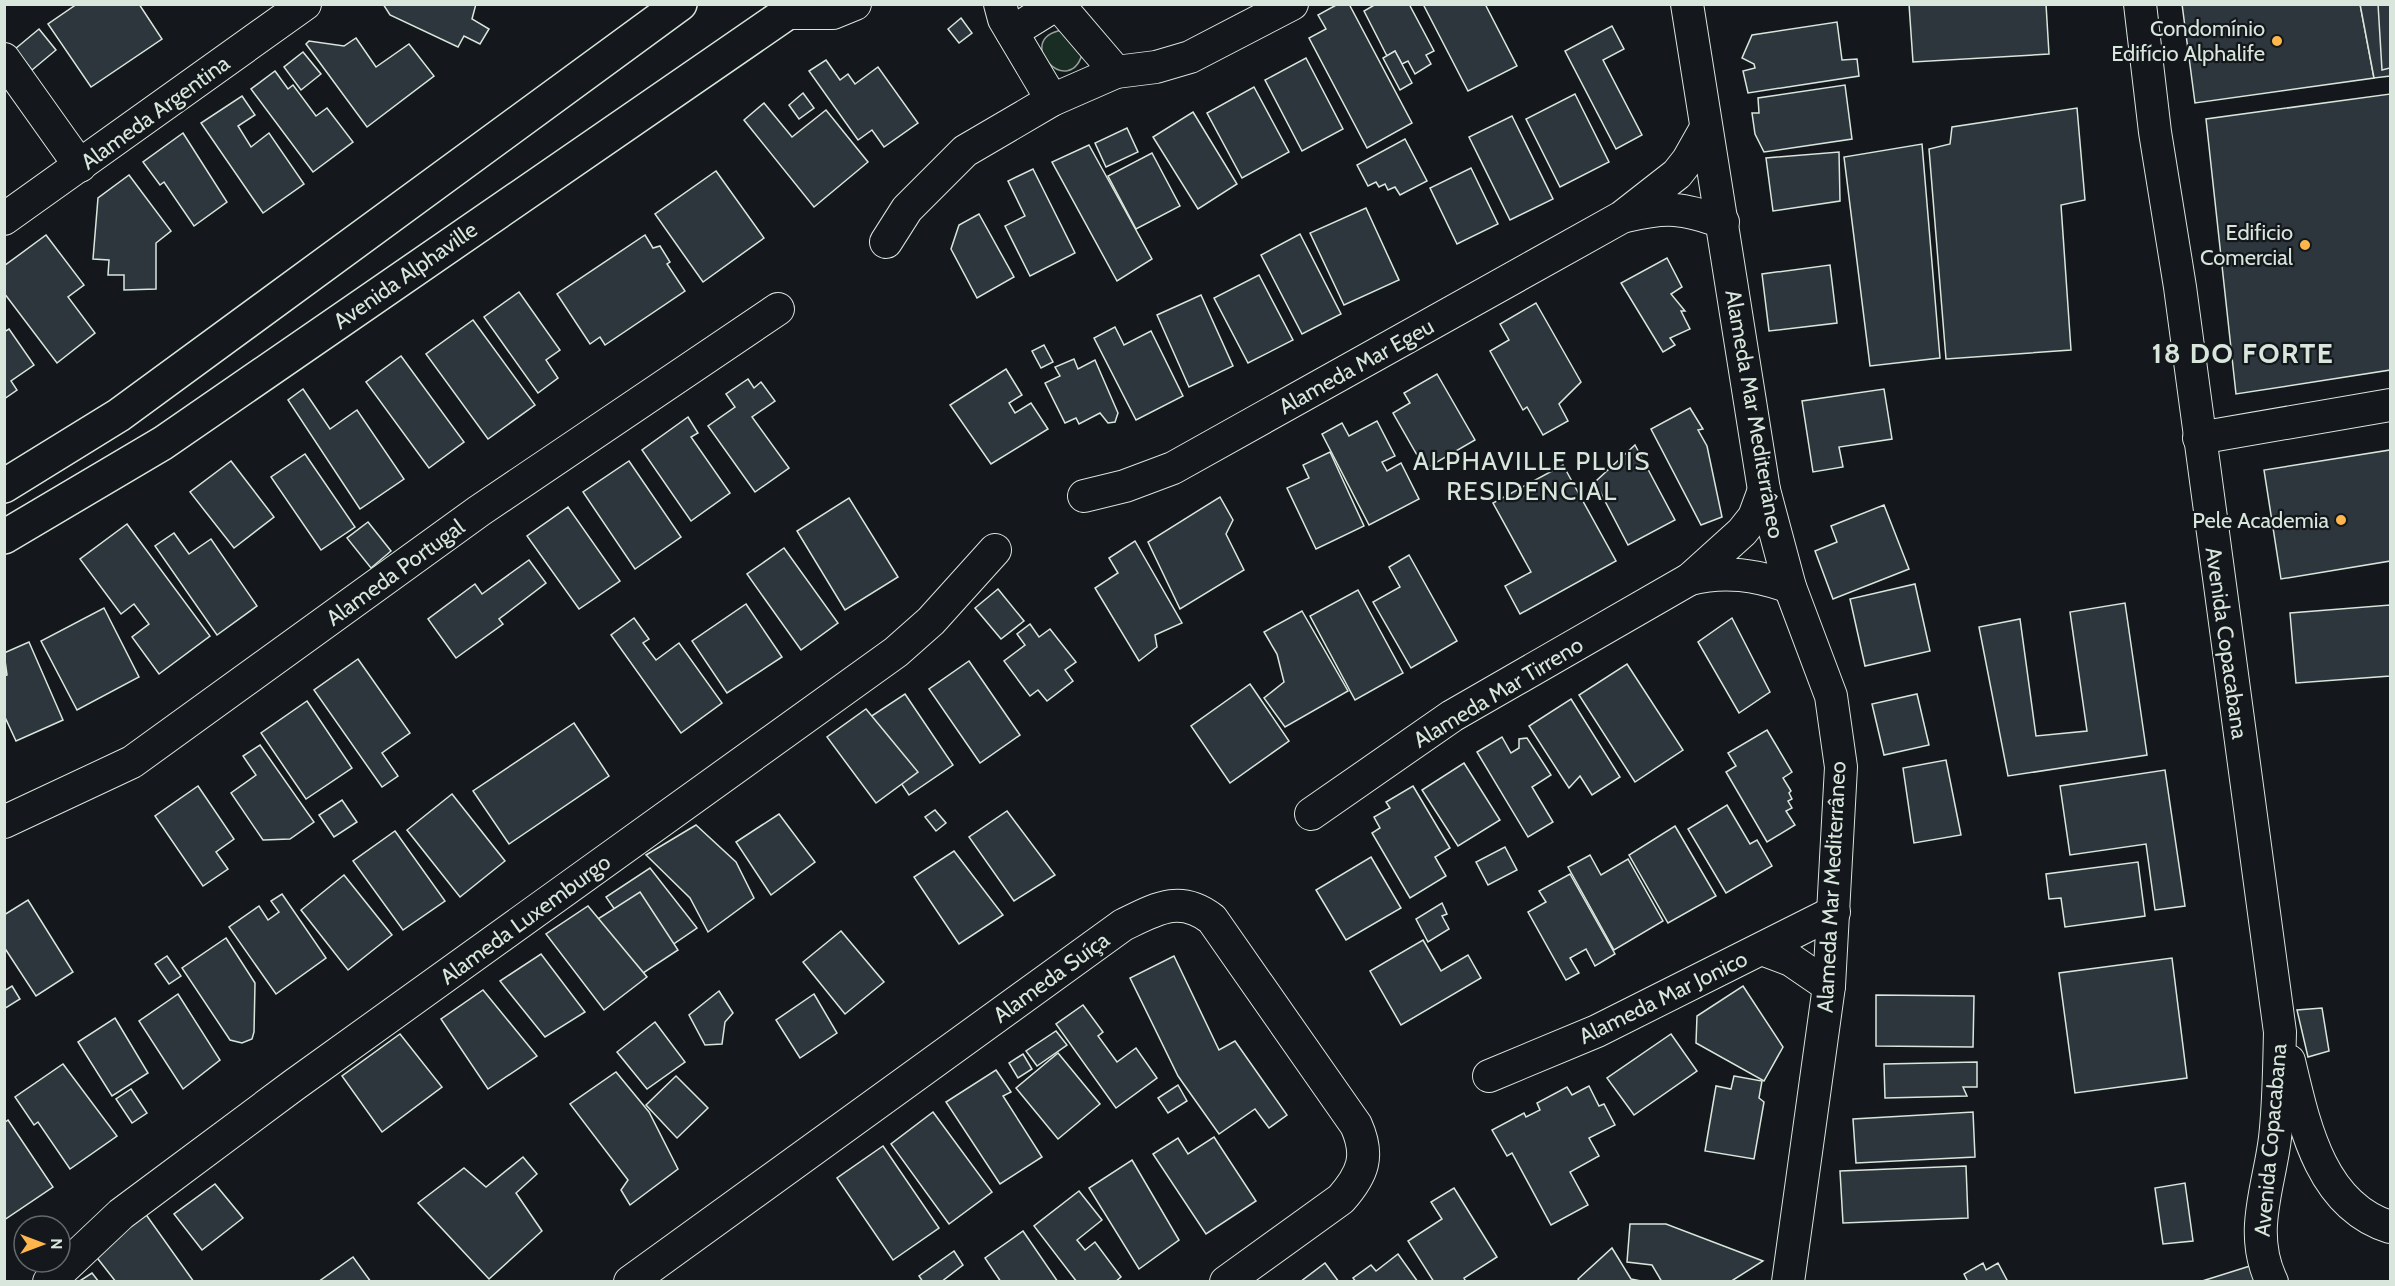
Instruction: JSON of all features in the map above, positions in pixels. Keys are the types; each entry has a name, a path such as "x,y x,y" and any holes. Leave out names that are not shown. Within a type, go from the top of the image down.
{"main road":[{"path":"4,486 119,414 680,4"},
{"name":"Avenida Alphaville","path":"4,537 163,443 788,7"}],"street":[{"name":"Alameda Argentina","path":"4,219 305,4"},
{"path":"788,7 833,13 855,4"},
{"path":"1052,100 1000,15 1058,4 1116,72"},
{"path":"886,242 906,209 965,151 1052,100 1116,72 1156,67 1190,57 1292,4"},
{"name":"Avenida Copacabana","path":"2140,4 2155,132 2180,287 2280,1032 2306,1131 2321,1167 2348,1201 2375,1222 2391,1227"},
{"name":"Alameda Mar Mediterrâneo","path":"1682,11 1723,222 1764,490 1790,587 1831,696 1841,767 1828,986 1788,1281"},
{"path":"4,59 80,166"},
{"name":"Alameda Mar Egeu","path":"1084,496 1125,486 1173,468 1622,217 1677,174 1705,130"},
{"name":"Alameda Mar Egeu","path":"1622,217 1659,208 1699,214 1723,222"},
{"name":"Alameda Portugal","path":"4,822 132,762 479,511 778,309"},
{"path":"2199,438 2391,405"},
{"name":"Alameda Mar Tirreno","path":"1311,813 1452,716 1689,579 1742,532 1754,517 1764,490"},
{"name":"Alameda Luxemburgo","path":"49,1281 121,1214 294,1085 896,652 931,621 995,550"},
{"name":"Alameda Mar Tirreno","path":"1689,579 1716,574 1743,574 1790,587"},
{"name":"Alameda Suíça","path":"630,1281 1123,925 1151,911 1180,904 1198,908 1212,919 1356,1125 1364,1143 1364,1159 1356,1182 1341,1199 1226,1281"},
{"name":"Alameda Mar Jonico","path":"1489,1076 1587,1035 1834,912"},
{"path":"1762,949 1791,960 1828,986"},
{"name":"Avenida Copacabana","path":"2272,1281 2264,1266 2259,1242 2275,1138 2280,1032"}],"green space":[{"path":"1062,30 1083,51 1077,65 1067,71 1058,69 1049,63 1043,54 1042,45 1048,36"}],"building":[{"path":"77,4 139,4 162,39 91,87 48,24"},
{"path":"383,4 476,4 472,19 489,29 480,44 464,36 458,47 390,15"},
{"path":"1338,4 1349,4 1412,123 1367,148 1309,38 1326,29 1318,15"},
{"path":"1376,4 1409,4 1434,51 1426,55 1431,64 1415,74 1408,61 1402,64 1395,51 1387,56 1364,11"},
{"path":"1423,4 1485,4 1517,66 1468,91"},
{"path":"1909,4 2046,4 2049,54 1913,62"},
{"name":"Condomínio Edifício Alphalife","path":"2182,4 2360,4 2374,78 2195,103"},
{"path":"2360,4 2390,4 2390,76 2374,78"},
{"path":"2378,4 2390,4 2390,68 2382,70"},
{"path":"961,18 972,33 959,43 948,29"},
{"path":"1837,22 1842,60 1857,59 1859,76 1748,93 1743,71 1755,68 1754,64 1742,58 1752,35"},
{"path":"1612,26 1624,49 1603,60 1642,135 1616,149 1565,51"},
{"path":"39,29 56,50 32,70 15,49"},
{"path":"356,38 376,67 409,44 434,76 367,127 306,44 309,41 344,46"},
{"path":"1395,51 1412,83 1400,90 1383,58"},
{"path":"303,52 321,74 301,90 284,67"},
{"path":"1306,58 1343,129 1302,151 1265,80"},
{"path":"826,60 840,80 848,74 855,84 878,67 918,123 884,147 872,130 858,140 809,71"},
{"path":"275,71 288,89 293,85 316,116 327,108 353,142 313,172 251,89"},
{"path":"1845,85 1852,139 1764,152 1755,134 1752,113 1759,113 1758,98"},
{"path":"1254,87 1289,152 1242,178 1207,113"},
{"path":"803,93 814,108 799,119 789,105"},
{"path":"1575,94 1609,162 1560,187 1526,119"},
{"name":"Edificio Comercial","path":"2390,94 2390,370 2236,394 2206,119"},
{"path":"242,96 255,115 238,126 251,147 269,133 304,184 263,213 201,123"},
{"path":"764,103 792,137 826,110 868,162 814,207 744,120"},
{"path":"2077,108 2085,200 2061,205 2071,350 1946,359 1929,149 1950,144 1952,127"},
{"path":"1193,112 1237,184 1198,209 1153,137"},
{"path":"1512,116 1553,199 1510,220 1469,137"},
{"path":"1127,128 1138,152 1106,167 1095,143"},
{"path":"183,133 227,202 194,226 164,182 160,185 143,162"},
{"path":"1405,139 1427,181 1400,195 1395,187 1388,190 1385,184 1379,187 1376,182 1368,186 1357,165"},
{"path":"1922,144 1940,358 1870,366 1844,157"},
{"path":"1089,145 1152,259 1117,281 1052,162"},
{"path":"1839,152 1840,201 1773,211 1766,158"},
{"path":"1152,153 1180,206 1136,229 1108,176"},
{"path":"1471,168 1498,224 1457,244 1430,188"},
{"path":"1033,169 1075,253 1030,276 1005,226 1025,216 1008,181"},
{"path":"716,171 764,238 703,282 655,214"},
{"path":"129,175 171,231 156,243 156,289 124,290 124,275 108,275 109,260 93,259 98,198"},
{"path":"1366,208 1399,280 1344,305 1310,233"},
{"path":"979,214 1014,277 977,298 951,249 959,225"},
{"path":"1300,234 1341,314 1302,334 1261,255"},
{"path":"46,235 84,285 68,297 95,333 57,363 4,293 4,266"},
{"path":"645,235 653,248 660,246 670,262 667,264 685,291 605,345 600,337 590,344 557,294"},
{"path":"1667,258 1682,287 1671,294 1685,311 1681,311 1690,329 1670,338 1675,345 1663,352 1621,283"},
{"path":"1830,265 1837,323 1769,331 1762,274"},
{"path":"1259,275 1293,340 1248,363 1214,298"},
{"path":"519,292 560,350 546,360 558,378 538,393 484,317"},
{"path":"1201,295 1233,366 1189,387 1157,315"},
{"path":"1536,303 1581,382 1559,404 1568,421 1543,435 1527,407 1523,410 1490,351 1509,340 1500,324"},
{"path":"473,320 535,405 488,439 426,354"},
{"path":"1115,327 1124,345 1151,331 1183,396 1136,420 1094,338"},
{"path":"9,329 34,365 11,381 17,390 4,399 4,332"},
{"path":"1044,345 1053,362 1041,368 1032,351"},
{"path":"401,356 464,442 429,468 366,382"},
{"path":"1074,359 1078,369 1095,360 1118,413 1115,422 1108,423 1100,413 1079,424 1076,418 1065,423 1045,383 1060,376 1055,367"},
{"path":"1006,369 1022,395 1009,403 1015,413 1031,403 1048,429 991,464 950,405"},
{"path":"1437,374 1475,440 1425,469 1393,413 1410,403 1404,393"},
{"path":"748,379 754,388 761,382 775,401 752,417 789,468 755,492 708,426 735,407 726,394"},
{"path":"303,389 330,429 357,410 404,479 360,509 288,400"},
{"path":"1884,389 1892,439 1839,447 1843,467 1813,472 1802,401"},
{"path":"1690,408 1703,429 1698,430 1707,446 1722,517 1701,525 1651,429"},
{"path":"688,417 698,433 691,437 730,493 691,521 642,450"},
{"path":"1377,421 1395,456 1382,462 1387,471 1401,463 1419,499 1369,525 1322,434 1342,423 1349,436"},
{"path":"1635,445 1675,520 1628,545 1595,482"},
{"path":"2390,450 2390,561 2281,579 2264,470"},
{"path":"1330,452 1364,526 1316,549 1287,488 1309,478 1303,465"},
{"path":"305,454 355,527 321,550 271,477"},
{"path":"231,461 274,517 234,548 190,492"},
{"path":"629,461 681,537 635,569 583,492"},
{"path":"1563,465 1616,561 1520,614 1505,586 1531,572 1493,503"},
{"path":"1220,497 1233,520 1226,534 1244,570 1180,609 1148,542"},
{"path":"849,498 898,577 845,610 797,531"},
{"path":"1884,505 1909,569 1833,599 1815,551 1837,542 1831,526"},
{"path":"568,507 620,581 579,609 527,536"},
{"path":"368,522 391,551 371,568 347,538"},
{"path":"127,524 210,636 159,674 132,637 149,624 134,604 121,614 80,559"},
{"path":"174,533 189,554 211,539 257,606 217,635 155,546"},
{"path":"1135,541 1182,623 1155,635 1157,647 1139,661 1095,588 1118,573 1109,558"},
{"path":"784,548 838,623 801,650 747,574"},
{"path":"1409,555 1457,641 1411,668 1373,602 1400,587 1389,567"},
{"path":"529,560 546,583 499,619 503,624 456,658 428,619 475,584 482,594"},
{"path":"1915,584 1930,651 1865,666 1850,599"},
{"path":"998,589 1024,621 1001,639 975,608"},
{"path":"1358,590 1403,673 1355,700 1310,616"},
{"path":"2125,603 2147,755 2008,776 1979,627 2020,619 2036,736 2087,731 2070,612"},
{"path":"746,604 782,657 727,693 692,641"},
{"path":"2390,605 2390,676 2296,683 2290,613"},
{"path":"104,608 139,677 77,710 41,641"},
{"path":"1302,611 1348,691 1285,727 1264,698 1284,682 1277,654 1264,632"},
{"path":"634,618 649,639 643,643 656,660 679,643 722,703 681,733 611,635"},
{"path":"1732,618 1770,692 1739,713 1698,642"},
{"path":"1030,624 1039,637 1050,629 1076,662 1065,670 1073,681 1047,701 1038,690 1030,696 1004,661 1025,645 1017,634"},
{"path":"29,642 63,720 16,741 4,715 4,676 7,675 4,653"},
{"path":"358,659 410,733 382,753 398,776 382,787 314,690"},
{"path":"969,661 1020,735 980,763 929,689"},
{"path":"1627,664 1683,750 1635,782 1579,695"},
{"path":"1250,684 1289,741 1230,783 1191,726"},
{"path":"905,694 953,765 909,795 861,723"},
{"path":"1917,694 1929,745 1884,755 1872,704"},
{"path":"1571,699 1620,777 1592,795 1580,776 1569,788 1529,726"},
{"path":"307,701 352,768 306,799 261,733"},
{"path":"866,709 918,772 876,803 827,737"},
{"path":"574,723 609,776 509,844 473,791"},
{"path":"1767,730 1792,772 1783,778 1791,791 1789,793 1792,799 1788,801 1792,808 1786,811 1795,825 1767,842 1726,772 1736,766 1728,753"},
{"path":"1502,737 1511,753 1519,748 1519,739 1527,738 1551,775 1532,787 1553,822 1528,837 1477,752"},
{"path":"260,745 314,822 290,839 263,840 231,793 256,775 243,756"},
{"path":"1946,760 1961,835 1914,843 1903,768"},
{"path":"1464,763 1500,820 1458,846 1422,790"},
{"path":"2165,770 2185,906 2155,910 2146,844 2070,855 2060,786"},
{"path":"198,786 234,839 216,852 228,869 203,886 155,816"},
{"path":"1413,786 1450,848 1435,857 1446,876 1410,898 1372,833 1380,828 1374,817 1390,808 1386,802"},
{"path":"452,794 505,861 460,897 407,830"},
{"path":"342,800 357,822 334,837 319,815"},
{"path":"1727,805 1750,844 1757,840 1772,866 1726,893 1688,829"},
{"path":"935,810 946,823 936,831 925,817"},
{"path":"1007,811 1055,875 1014,901 969,837"},
{"path":"779,814 815,862 771,895 736,842"},
{"path":"696,825 736,862 754,898 708,932 690,898 646,855"},
{"path":"1675,826 1716,896 1668,923 1629,855"},
{"path":"395,831 445,901 403,930 353,861"},
{"path":"1505,847 1517,870 1488,885 1476,862"},
{"path":"954,851 1003,915 959,944 914,877"},
{"path":"1590,855 1601,875 1628,859 1663,921 1614,950 1568,867"},
{"path":"1371,857 1401,908 1346,940 1316,890"},
{"path":"2138,862 2145,916 2065,927 2061,898 2049,899 2046,874"},
{"path":"650,868 697,928 650,960 606,897"},
{"path":"1570,874 1615,954 1595,966 1586,949 1570,958 1579,973 1566,980 1528,912 1546,902 1539,891"},
{"path":"344,875 392,935 348,970 301,910"},
{"path":"640,892 678,950 628,983 590,924"},
{"path":"282,894 326,958 276,994 229,927 259,906 268,920 279,912 271,901"},
{"path":"28,900 73,972 36,996 4,947 4,915"},
{"path":"1442,903 1447,914 1442,916 1449,929 1428,942 1416,919"},
{"path":"588,906 647,977 604,1010 546,934"},
{"path":"841,931 884,982 845,1014 803,962"},
{"path":"226,938 255,983 254,1032 252,1039 242,1043 230,1040 182,968"},
{"path":"1423,940 1441,971 1468,955 1481,978 1401,1025 1370,971"},
{"path":"541,954 585,1012 545,1037 500,981"},
{"path":"167,956 181,976 169,984 155,964"},
{"path":"1174,956 1219,1050 1235,1041 1287,1115 1269,1128 1255,1109 1219,1134 1178,1076 1130,978"},
{"path":"2172,958 2187,1078 2075,1093 2059,973"},
{"path":"12,986 20,999 4,1009 4,991"},
{"path":"1743,986 1783,1047 1764,1081 1696,1043 1697,1016"},
{"path":"483,990 537,1056 488,1089 441,1019"},
{"path":"719,991 733,1013 725,1022 722,1044 705,1045 689,1015"},
{"path":"178,994 220,1060 183,1089 139,1021"},
{"path":"814,994 837,1033 800,1058 776,1020"},
{"path":"1876,995 1974,996 1973,1047 1876,1046"},
{"path":"1083,1005 1103,1032 1098,1036 1117,1062 1136,1048 1157,1078 1116,1108 1056,1024"},
{"path":"2322,1008 2329,1051 2308,1057 2297,1010"},
{"path":"115,1018 148,1073 112,1096 78,1042"},
{"path":"655,1022 685,1062 647,1089 617,1052"},
{"path":"1056,1031 1067,1045 1037,1066 1026,1051"},
{"path":"400,1034 442,1087 382,1132 342,1076"},
{"path":"1671,1034 1697,1071 1634,1115 1607,1078"},
{"path":"1058,1053 1100,1104 1058,1139 1016,1088"},
{"path":"1023,1054 1032,1069 1018,1078 1009,1063"},
{"path":"1977,1062 1977,1087 1963,1087 1967,1096 1885,1098 1884,1064"},
{"path":"63,1064 117,1136 70,1169 38,1122 34,1125 15,1097"},
{"path":"996,1070 1011,1092 1003,1096 1042,1157 1000,1184 946,1102"},
{"path":"616,1072 649,1112 678,1169 630,1205 621,1190 628,1180 570,1104"},
{"path":"676,1076 708,1108 677,1138 646,1105"},
{"path":"1734,1076 1762,1081 1759,1098 1764,1102 1754,1159 1705,1151 1716,1086 1731,1089"},
{"path":"1178,1085 1187,1101 1168,1113 1158,1098"},
{"path":"1589,1086 1599,1106 1604,1104 1615,1125 1589,1138 1599,1156 1570,1172 1588,1205 1551,1225 1512,1153 1507,1156 1492,1130 1524,1113 1526,1117 1540,1110 1537,1103 1567,1087 1572,1095"},
{"path":"131,1089 147,1113 132,1123 116,1099"},
{"path":"933,1112 992,1192 949,1224 891,1144"},
{"path":"1973,1112 1975,1157 1856,1163 1853,1119"},
{"path":"8,1120 53,1187 4,1220 4,1123"},
{"path":"1214,1137 1256,1201 1206,1234 1153,1154 1178,1138 1188,1154"},
{"path":"883,1146 939,1228 893,1260 837,1178"},
{"path":"523,1157 537,1174 516,1193 542,1231 489,1279 418,1203 464,1168 486,1187"},
{"path":"1132,1160 1179,1240 1139,1269 1089,1188"},
{"path":"1966,1166 1968,1218 1843,1223 1840,1171"},
{"path":"2185,1183 2193,1241 2163,1244 2155,1188"},
{"path":"215,1184 243,1218 202,1250 174,1214"},
{"path":"1454,1188 1497,1257 1464,1278 1466,1282 1434,1282 1408,1241 1442,1219 1431,1202"},
{"path":"1079,1191 1102,1220 1077,1240 1085,1250 1095,1242 1121,1277 1115,1282 1077,1282 1034,1226"},
{"path":"142,1209 194,1282 116,1282 91,1250"},
{"path":"1630,1224 1666,1224 1763,1261 1730,1282 1662,1282 1652,1265 1627,1262"},
{"path":"1023,1231 1058,1282 1001,1282 985,1258"},
{"path":"1612,1248 1631,1279 1646,1282 1580,1282 1578,1279"},
{"path":"954,1251 963,1265 941,1282 923,1282 919,1276"},
{"path":"1398,1254 1418,1282 1356,1282 1353,1278 1371,1265 1376,1271"},
{"path":"353,1257 371,1282 318,1282"},
{"path":"1325,1263 1339,1282 1300,1282"},
{"path":"1983,1263 1986,1270 1998,1263 2008,1282 1968,1282 1964,1274"},
{"path":"2250,1266 2257,1282 2199,1282"},
{"path":"92,1273 99,1282 78,1282"}],"place":[{"name":"Condomínio Edifício Alphalife","path":"2277,41"},
{"name":"Edificio Comercial","path":"2305,245"},
{"name":"Pele Academia","path":"2341,520"}],"district":[{"name":"18 DO FORTE","path":"2243,353"},
{"name":"ALPHAVILLE PLUIS RESIDENCIAL","path":"1532,476"}]}
